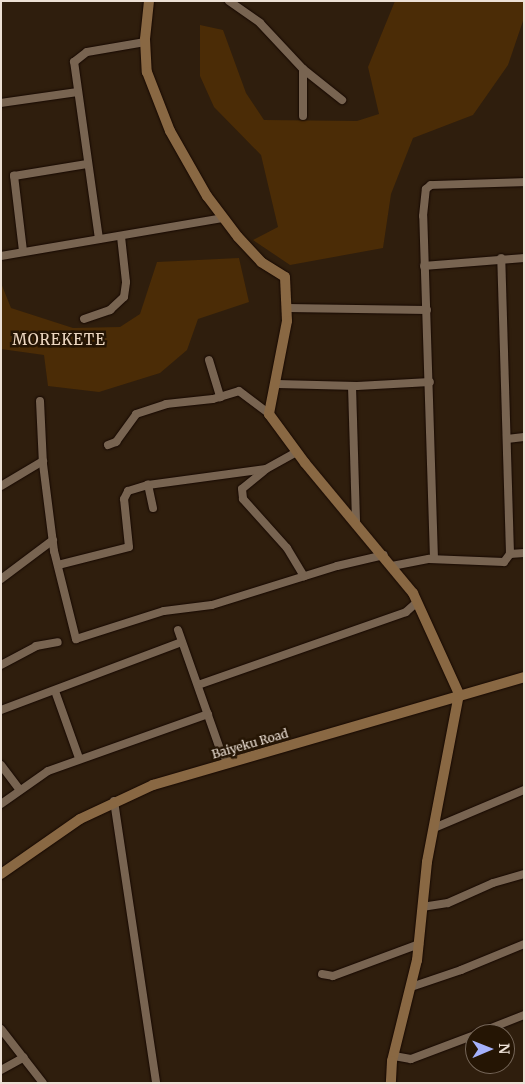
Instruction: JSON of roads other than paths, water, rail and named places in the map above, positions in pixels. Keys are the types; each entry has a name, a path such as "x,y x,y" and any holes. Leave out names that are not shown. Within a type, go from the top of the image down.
{"street":[{"path":"150,1 145,42 147,72 157,104 183,157 224,218 261,262 285,278 287,308 277,384 269,414"},
{"path":"229,1 260,23 303,69 342,100"},
{"path":"99,239 74,62 87,52 145,42"},
{"path":"303,69 303,116"},
{"path":"1,103 77,92"},
{"path":"23,251 14,176 87,164"},
{"path":"434,558 430,382 422,216 428,186 524,182"},
{"path":"1,256 224,218"},
{"path":"84,319 110,310 124,297 126,282 121,236"},
{"path":"424,266 500,258 524,258"},
{"path":"392,566 434,558 504,562 510,554 500,258"},
{"path":"287,308 427,310"},
{"path":"209,360 220,397"},
{"path":"277,384 352,386 430,382"},
{"path":"352,386 356,522"},
{"path":"108,445 116,442 136,414 144,410 244,392 269,414 297,452 392,566 417,602 459,694 434,828 422,907 419,944 394,1056 391,1083"},
{"path":"40,401 43,461 53,540 76,639 164,611 212,605 304,576 384,555"},
{"path":"507,439 524,437"},
{"path":"297,452 266,469 242,489 243,499 287,548 304,576"},
{"path":"1,486 43,461"},
{"path":"58,565 129,547 124,499 128,491 148,485 266,469"},
{"path":"148,485 153,508"},
{"path":"1,580 53,540"},
{"path":"510,554 524,553"},
{"path":"406,612 417,602"},
{"path":"198,685 406,612 422,613"},
{"path":"178,630 225,764"},
{"path":"1,665 36,646 58,642"},
{"path":"1,710 182,642"},
{"name":"Baiyeku Road","path":"1,874 80,819 153,785 459,694 524,677"},
{"path":"55,691 80,758"},
{"path":"1,804 48,771 80,758 208,714"},
{"path":"1,765 20,790"},
{"path":"434,828 524,790"},
{"path":"114,802 156,1083"},
{"path":"422,907 448,904 493,883 524,874"},
{"path":"322,974 333,976 419,944"},
{"path":"410,987 461,970 524,944"},
{"path":"501,1024 524,1015"},
{"path":"1,1029 43,1083"},
{"path":"394,1056 411,1059 465,1038"},
{"path":"1,1070 24,1057"}],"district":[{"name":"MOREKETE","path":"59,340"}]}
